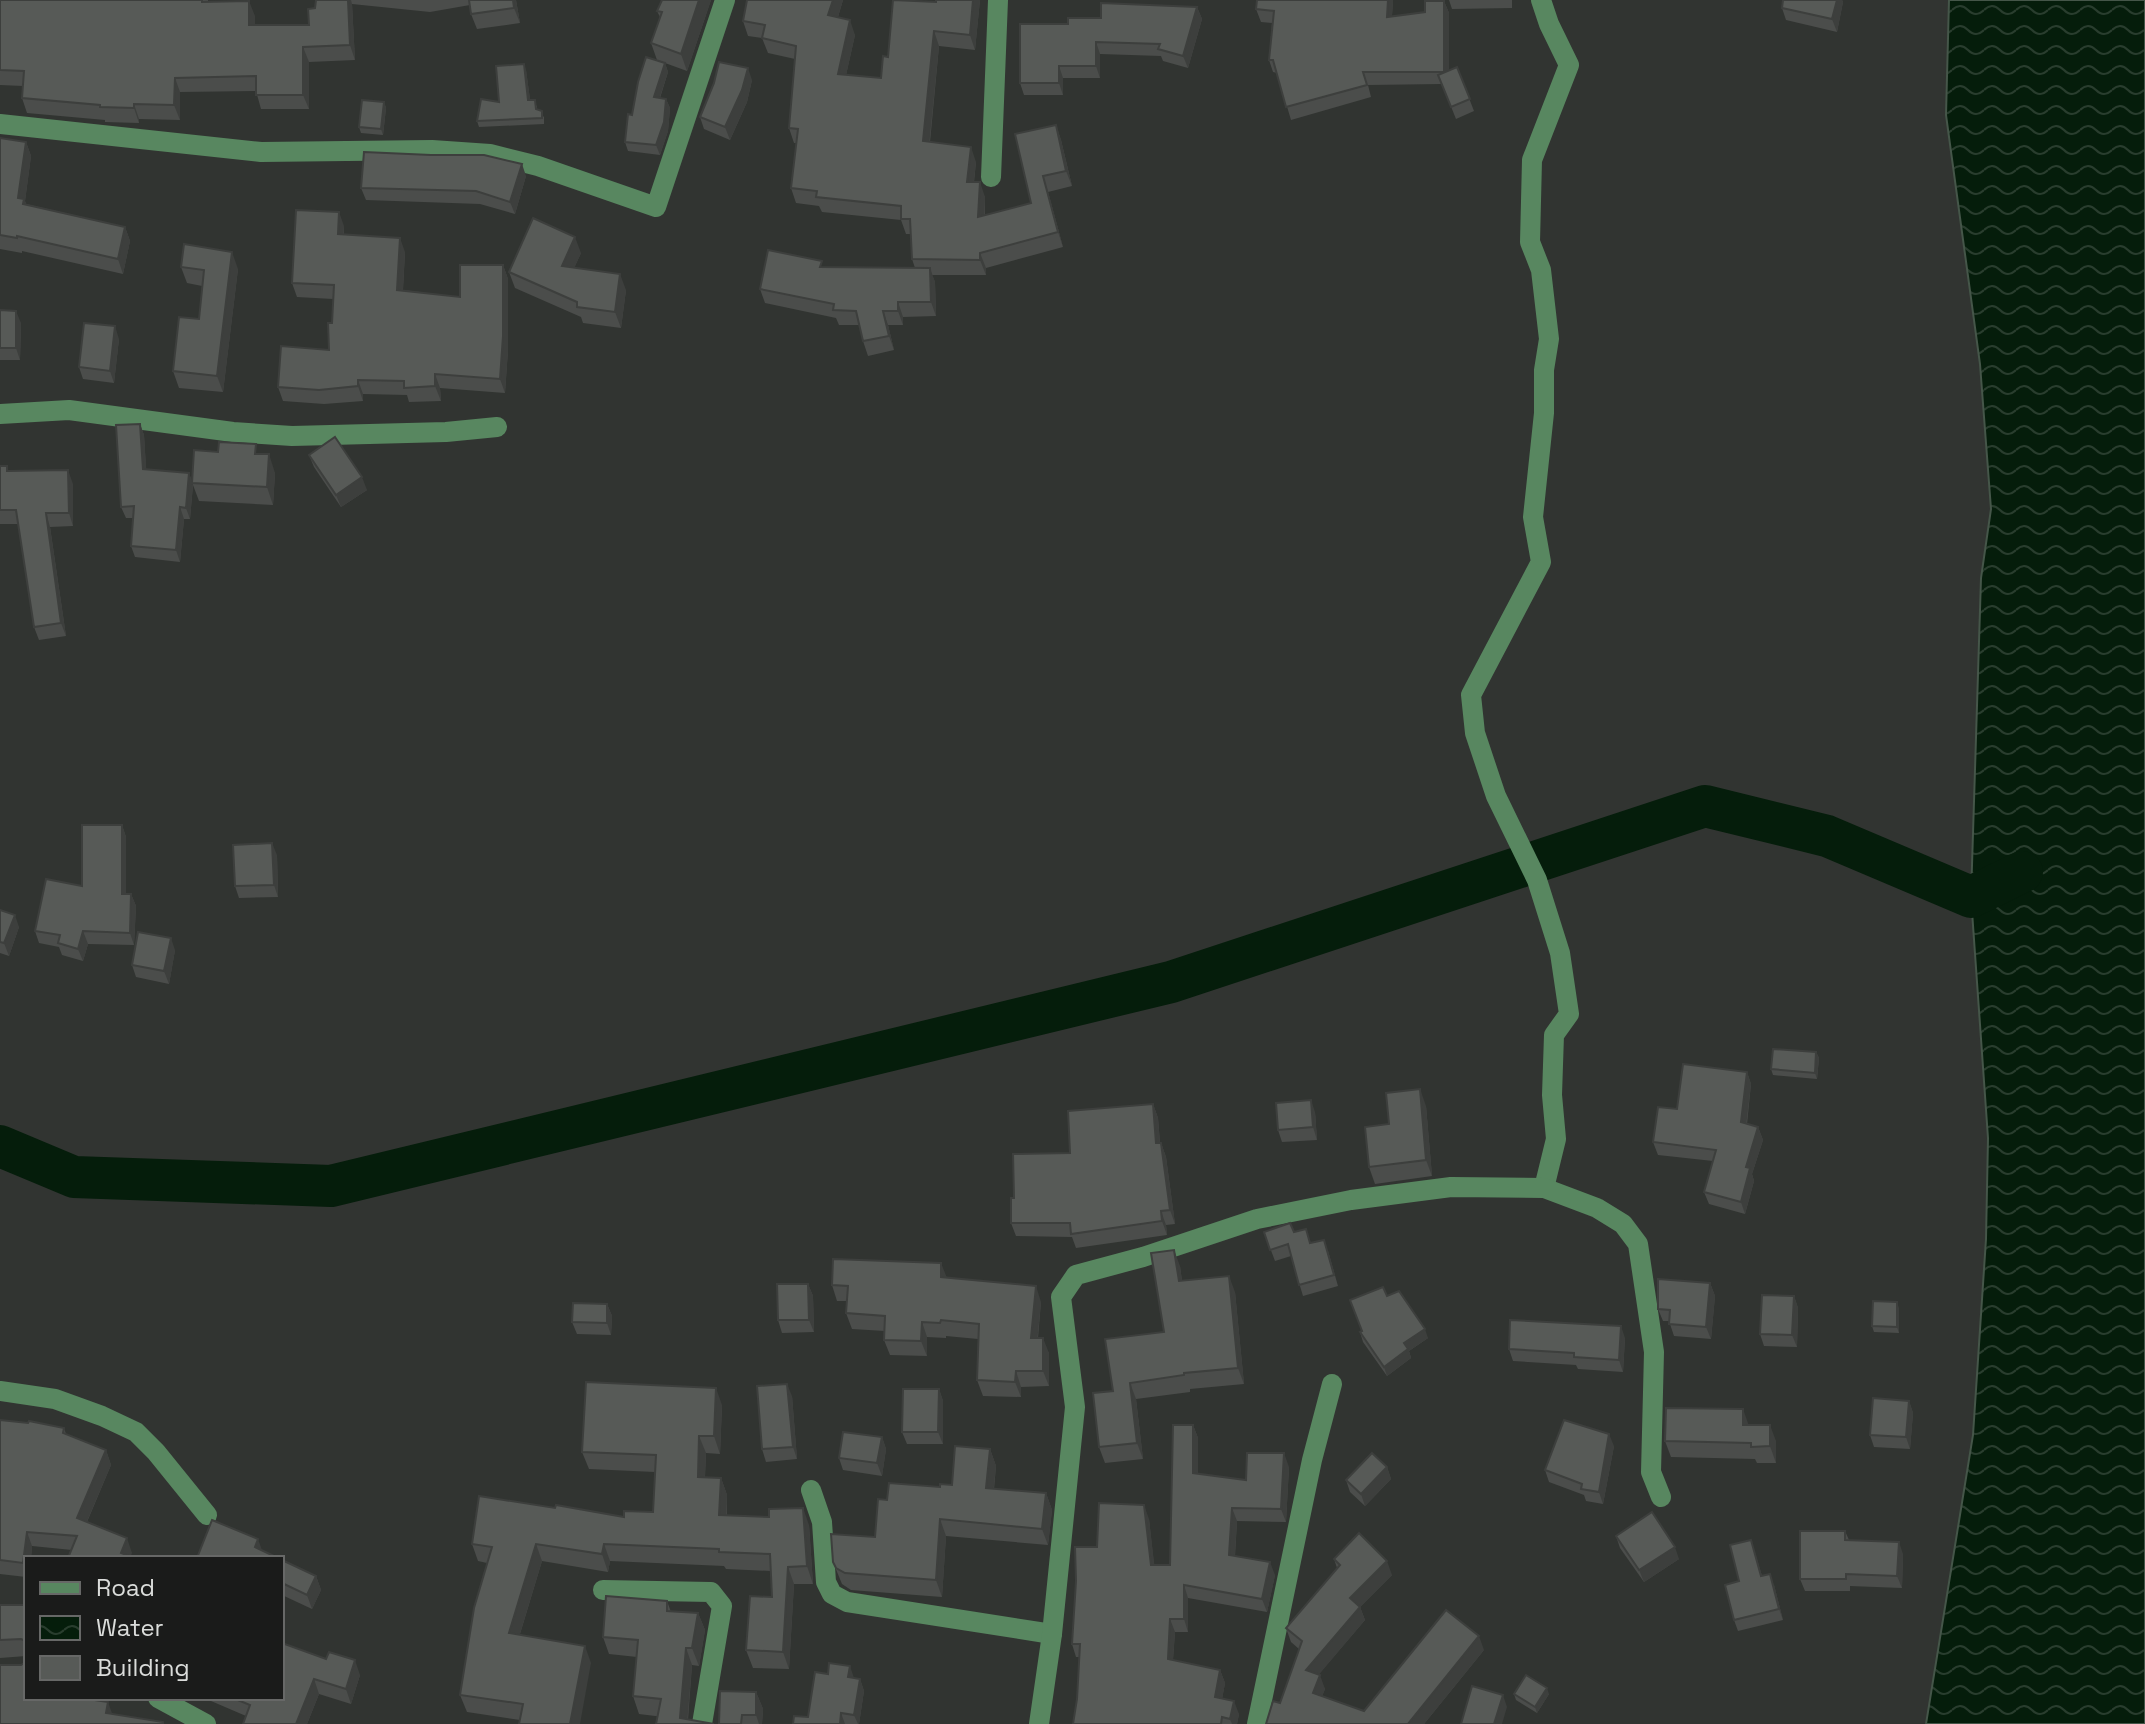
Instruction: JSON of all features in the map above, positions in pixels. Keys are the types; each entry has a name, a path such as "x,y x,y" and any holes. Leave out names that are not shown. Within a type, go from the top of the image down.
{"street":[{"path":"0,124 261,152 432,150 490,154 538,166 656,207 725,0"},
{"path":"991,177 998,0"},
{"path":"1541,0 1569,65 1532,160 1530,242 1541,270 1549,339 1533,517 1541,562 1471,695 1475,733 1496,796 1542,894 1560,953 1569,1014 1554,1035 1552,1095 1556,1139 1544,1188"},
{"path":"0,414 69,410 233,432 292,436 446,432 497,427"},
{"path":"1039,1724 1052,1634 1075,1407 1061,1297 1076,1275 1143,1257 1257,1219 1351,1200 1451,1187 1544,1188 1597,1208 1623,1224 1638,1244 1654,1352 1651,1472 1661,1497"},
{"path":"1257,1724 1312,1460 1332,1384"},
{"path":"0,1391 55,1399 136,1432 207,1515"},
{"path":"811,1490 822,1522 826,1582 832,1594 847,1602 1052,1634"},
{"path":"603,1590 711,1592 722,1606 702,1724"},
{"path":"162,1700 206,1724"}],"water":[{"path":"1949,0 2145,0 2145,1724 1926,1724 1973,1435 1986,1239 1988,1138 1971,897 1981,578 1991,509 1980,364 1946,115"}],"building":[{"path":"0,0 249,1 249,25 309,25 308,9 315,8 316,0 348,0 350,45 303,47 303,95 256,95 256,76 175,78 174,105 100,107 22,98 24,71 0,70"},
{"path":"469,0 513,0 514,8 471,14"},
{"path":"662,0 699,0 681,54 651,43 662,12 657,11"},
{"path":"747,0 833,0 828,15 850,20 838,74 881,78 883,56 888,57 893,0 973,0 970,35 934,31 923,141 971,147 967,182 980,182 978,217 1031,203 1015,134 1056,125 1066,171 1043,176 1058,232 980,253 980,260 912,259 910,219 901,219 901,206 816,197 817,191 791,188 798,129 789,128 796,46 762,38 765,25 743,21"},
{"path":"1257,0 1388,0 1387,17 1425,12 1425,1 1444,1 1444,72 1363,72 1367,85 1286,107 1273,60 1269,60 1274,11 1256,9"},
{"path":"1783,0 1837,0 1832,19 1782,8"},
{"path":"1101,3 1197,7 1183,56 1158,49 1160,44 1096,42 1096,66 1059,66 1059,83 1020,83 1020,24 1068,24 1068,18 1101,18"},
{"path":"646,57 665,63 654,97 666,99 664,122 656,145 625,142 628,114 632,115"},
{"path":"719,62 748,68 742,90 725,127 700,117"},
{"path":"524,64 528,100 535,100 536,109 542,111 542,118 477,121 481,99 499,102 496,66"},
{"path":"1457,67 1470,99 1451,107 1438,75"},
{"path":"362,100 384,102 381,129 359,127"},
{"path":"0,138 26,142 18,198 24,199 23,204 125,227 118,259 17,236 0,235"},
{"path":"364,152 484,155 522,164 510,202 476,191 361,188"},
{"path":"296,210 339,212 338,234 400,238 397,290 460,297 460,265 503,265 500,379 435,374 435,386 404,388 404,381 358,380 358,386 319,390 278,387 281,346 329,350 328,323 332,323 334,285 292,283"},
{"path":"533,218 575,237 562,266 620,274 615,312 577,307 577,302 509,272"},
{"path":"184,244 232,252 217,376 173,371 179,317 199,319 204,270 181,267"},
{"path":"768,250 822,261 820,267 930,268 931,302 898,302 898,311 883,311 889,336 863,341 856,311 833,310 834,304 760,289"},
{"path":"0,310 16,311 16,348 0,348"},
{"path":"84,323 115,326 110,371 79,367"},
{"path":"140,424 143,469 189,473 186,508 180,507 176,550 131,546 134,506 121,507 116,425"},
{"path":"335,437 362,477 336,495 309,455"},
{"path":"219,442 256,444 255,454 269,454 267,487 192,483 194,450 218,452"},
{"path":"0,466 7,466 7,471 68,470 69,513 46,513 61,623 34,627 16,510 0,510"},
{"path":"82,825 122,825 122,894 131,894 130,933 83,931 78,949 58,943 60,935 35,931 46,879 82,886"},
{"path":"272,843 274,885 235,886 233,845"},
{"path":"0,910 15,915 4,943 0,942"},
{"path":"138,932 171,938 164,971 132,965"},
{"path":"1773,1049 1816,1052 1815,1073 1771,1069"},
{"path":"1683,1064 1747,1072 1741,1122 1758,1127 1746,1167 1750,1168 1741,1202 1704,1192 1716,1150 1653,1142 1658,1107 1677,1109"},
{"path":"1420,1089 1426,1160 1369,1167 1365,1127 1389,1124 1386,1093"},
{"path":"1311,1100 1313,1127 1278,1130 1276,1103"},
{"path":"1153,1104 1156,1143 1161,1143 1170,1210 1161,1211 1162,1221 1071,1234 1070,1223 1011,1223 1013,1154 1070,1153 1068,1111"},
{"path":"1290,1223 1294,1232 1306,1229 1310,1243 1324,1240 1334,1275 1299,1285 1288,1244 1270,1250 1264,1232"},
{"path":"1174,1250 1179,1281 1229,1276 1238,1368 1184,1373 1130,1383 1137,1443 1099,1447 1093,1393 1113,1391 1105,1339 1164,1332 1151,1253"},
{"path":"833,1259 941,1263 941,1277 1036,1286 1031,1338 1043,1338 1043,1371 1016,1371 1015,1382 977,1380 979,1324 941,1320 940,1323 922,1322 921,1341 884,1340 885,1316 846,1313 848,1286 832,1285"},
{"path":"1658,1279 1710,1283 1706,1327 1669,1324 1670,1310 1658,1309"},
{"path":"777,1284 808,1284 809,1320 778,1320"},
{"path":"1383,1287 1387,1296 1399,1291 1425,1329 1404,1343 1408,1349 1384,1367 1360,1332 1350,1300"},
{"path":"1762,1295 1794,1296 1792,1335 1760,1334"},
{"path":"1873,1301 1897,1302 1897,1327 1872,1326"},
{"path":"573,1303 607,1304 607,1323 572,1322"},
{"path":"1510,1320 1621,1326 1619,1360 1574,1357 1574,1353 1509,1349"},
{"path":"586,1382 716,1388 714,1436 699,1436 698,1477 721,1478 719,1515 769,1517 769,1509 803,1508 807,1566 788,1567 783,1652 746,1650 750,1596 772,1597 770,1554 604,1544 602,1554 536,1544 509,1633 585,1646 570,1724 519,1724 523,1704 460,1695 474,1608 492,1547 472,1544 479,1496 624,1517 624,1511 653,1512 656,1455 582,1452"},
{"path":"787,1384 793,1447 762,1449 757,1386"},
{"path":"903,1389 939,1389 938,1432 902,1432"},
{"path":"1873,1398 1909,1401 1906,1437 1870,1435"},
{"path":"1666,1408 1743,1409 1743,1425 1770,1425 1770,1446 1665,1441"},
{"path":"0,1420 29,1421 64,1428 63,1433 106,1450 77,1518 127,1538 121,1553 129,1556 69,1556 77,1536 27,1532 23,1563 0,1560"},
{"path":"1564,1420 1609,1434 1599,1492 1581,1489 1582,1484 1545,1470"},
{"path":"1173,1425 1193,1425 1193,1473 1246,1480 1247,1453 1284,1453 1281,1509 1232,1508 1229,1555 1270,1562 1262,1599 1184,1585 1184,1619 1170,1619 1168,1659 1220,1670 1215,1697 1234,1701 1230,1719 1222,1717 1221,1724 1073,1724 1080,1644 1072,1644 1075,1547 1097,1547 1099,1503 1144,1505 1151,1565 1170,1565"},
{"path":"843,1432 882,1437 877,1463 839,1458"},
{"path":"955,1446 990,1449 986,1488 1046,1493 1042,1529 940,1519 936,1580 845,1573 836,1568 831,1534 875,1537 878,1499 887,1500 889,1483 952,1485"},
{"path":"1372,1453 1387,1467 1361,1494 1346,1480"},
{"path":"1652,1512 1675,1547 1639,1570 1616,1536"},
{"path":"212,1520 258,1539 255,1547 274,1556 198,1556"},
{"path":"1800,1531 1845,1531 1845,1540 1899,1542 1897,1576 1846,1574 1846,1579 1800,1579"},
{"path":"1359,1533 1387,1561 1350,1598 1360,1607 1306,1670 1320,1675 1313,1693 1364,1711 1446,1610 1479,1636 1408,1724 1266,1724 1273,1701 1280,1703 1302,1641 1286,1628 1340,1565 1334,1559"},
{"path":"1751,1540 1761,1576 1770,1574 1779,1609 1734,1620 1725,1585 1739,1581 1730,1545"},
{"path":"284,1561 316,1576 307,1595 284,1584"},
{"path":"606,1596 667,1601 667,1611 698,1613 692,1648 686,1648 680,1718 714,1724 656,1724 661,1699 633,1696 638,1640 603,1637"},
{"path":"0,1605 24,1605 24,1640 0,1640"},
{"path":"284,1644 326,1659 329,1652 355,1660 346,1689 314,1679 296,1724 243,1724 250,1705 238,1700 284,1700"},
{"path":"24,1663 24,1700 108,1702 106,1713 163,1724 0,1724 0,1665"},
{"path":"829,1663 850,1666 848,1677 860,1679 854,1715 841,1713 840,1724 793,1724 794,1716 808,1717 815,1672 828,1674"},
{"path":"1526,1675 1547,1688 1535,1707 1514,1694"},
{"path":"1472,1686 1503,1695 1494,1724 1461,1724"},
{"path":"720,1691 756,1692 756,1715 742,1715 741,1724 719,1724"}],"waterway":[{"path":"0,1146 74,1177 331,1186 1171,982 1705,806 1827,836 1971,897 2022,872"}]}
